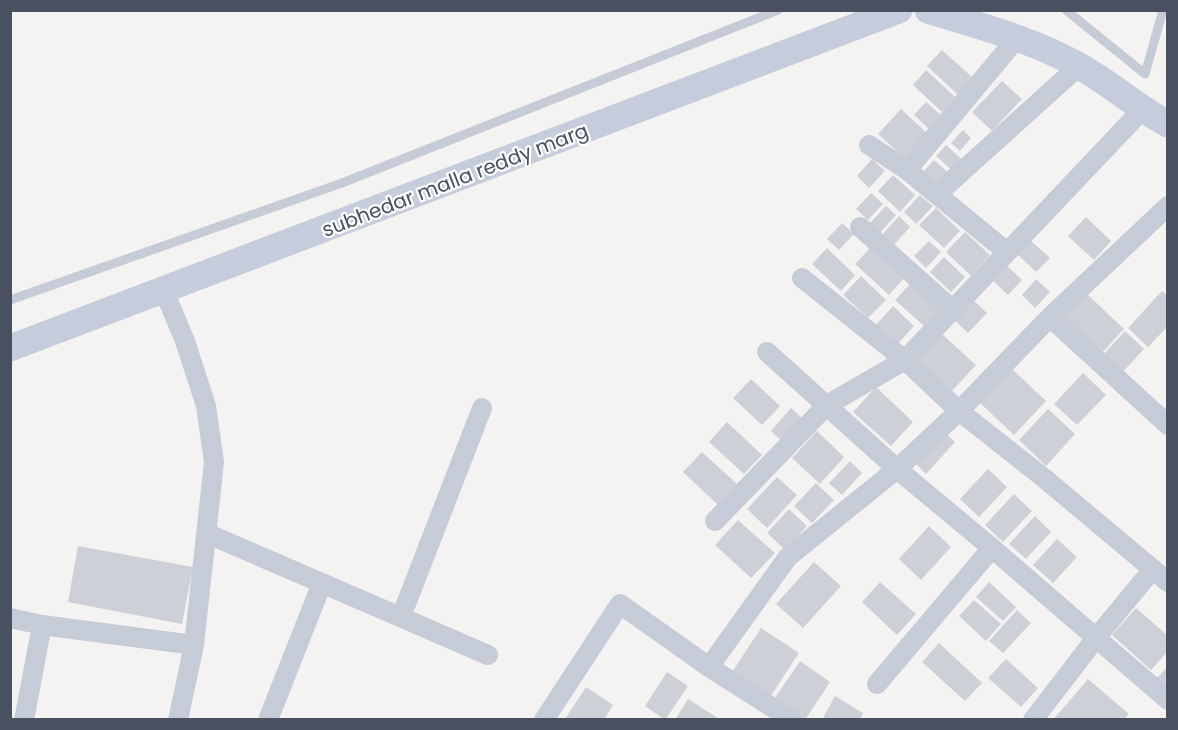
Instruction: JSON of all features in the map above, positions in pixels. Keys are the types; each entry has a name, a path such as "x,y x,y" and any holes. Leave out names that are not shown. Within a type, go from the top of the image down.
{"main road":[{"name":"subhedar malla reddy marg","path":"10,348 899,10"},
{"path":"928,10 1018,37 1079,66 1142,111 1167,124"}],"street":[{"path":"907,170 1018,37"},
{"path":"937,194 1079,66"},
{"path":"715,521 827,405 905,360 1142,111"},
{"path":"869,146 907,170 1007,252"},
{"path":"709,667 788,557 897,469 959,411 1050,317 1166,210"},
{"path":"860,227 954,311"},
{"path":"802,278 905,360 959,411 1044,478 1160,575 1096,638 1033,720"},
{"path":"164,291 185,341 206,406 214,462 194,645 178,720"},
{"path":"1050,317 1167,425"},
{"path":"767,352 897,469 1167,700"},
{"path":"402,617 482,408"},
{"path":"206,533 488,656"},
{"path":"877,684 992,548"},
{"path":"268,720 322,583"},
{"path":"544,720 620,604 709,667 792,720"},
{"path":"10,618 42,625 194,645"},
{"path":"24,720 42,625"}],"lane":[{"path":"10,300 342,183 778,10"},
{"path":"1066,10 1145,74 1163,10"}],"building":[{"path":"942,50 973,78 957,94 927,66"},
{"path":"926,70 955,97 942,112 913,85"},
{"path":"1002,81 1022,99 992,131 972,112"},
{"path":"926,102 942,116 930,130 914,115"},
{"path":"901,109 927,133 904,158 878,134"},
{"path":"963,130 971,138 960,151 951,143"},
{"path":"946,145 966,163 956,174 936,156"},
{"path":"872,159 885,171 869,188 857,176"},
{"path":"934,160 953,177 938,192 920,175"},
{"path":"893,175 915,195 900,212 878,191"},
{"path":"871,193 883,204 868,220 856,209"},
{"path":"920,195 933,206 916,224 904,212"},
{"path":"886,206 896,215 879,234 869,224"},
{"path":"936,208 960,231 944,248 919,225"},
{"path":"899,216 910,227 893,246 882,235"},
{"path":"1086,217 1111,241 1094,260 1068,236"},
{"path":"842,223 854,234 839,250 827,239"},
{"path":"965,232 990,255 971,276 946,252"},
{"path":"1029,239 1050,258 1036,272 1016,253"},
{"path":"929,241 941,252 926,268 914,256"},
{"path":"873,245 906,276 889,295 855,264"},
{"path":"827,248 855,275 841,291 812,264"},
{"path":"944,257 965,277 951,292 930,272"},
{"path":"1004,263 1022,280 1008,295 990,278"},
{"path":"861,276 886,300 868,318 843,295"},
{"path":"1036,279 1050,292 1035,308 1022,295"},
{"path":"912,282 941,308 924,326 895,300"},
{"path":"1162,291 1168,296 1168,326 1148,347 1128,328"},
{"path":"1086,293 1124,329 1098,357 1060,321"},
{"path":"973,300 987,313 968,333 954,320"},
{"path":"893,306 914,326 893,349 872,329"},
{"path":"1125,331 1144,349 1120,375 1101,357"},
{"path":"942,334 976,365 949,394 916,363"},
{"path":"1010,367 1046,401 1014,435 978,401"},
{"path":"1083,373 1106,395 1077,425 1054,404"},
{"path":"751,379 780,406 762,425 733,398"},
{"path":"876,387 913,422 891,446 853,412"},
{"path":"791,408 805,421 784,443 771,431"},
{"path":"1048,409 1075,434 1046,466 1019,440"},
{"path":"727,422 762,455 744,474 709,442"},
{"path":"817,431 844,457 820,484 792,458"},
{"path":"943,431 955,442 926,474 914,462"},
{"path":"702,452 737,484 718,505 683,472"},
{"path":"850,461 862,473 842,495 829,483"},
{"path":"988,469 1007,487 979,517 960,499"},
{"path":"777,477 797,495 767,528 747,509"},
{"path":"816,483 834,500 812,523 794,506"},
{"path":"1014,494 1032,511 1003,542 985,525"},
{"path":"789,509 807,526 785,550 767,533"},
{"path":"1035,516 1051,532 1026,559 1009,544"},
{"path":"738,520 775,553 751,578 715,545"},
{"path":"929,526 951,547 921,580 899,559"},
{"path":"1057,539 1077,557 1053,583 1033,565"},
{"path":"78,546 193,567 182,624 68,602"},
{"path":"814,562 841,586 803,628 776,604"},
{"path":"880,582 916,614 897,635 862,602"},
{"path":"989,582 1016,607 1003,621 976,597"},
{"path":"974,600 1001,624 986,641 959,616"},
{"path":"1136,608 1168,636 1168,651 1151,670 1112,635"},
{"path":"1017,610 1031,623 1003,653 989,641"},
{"path":"761,628 799,653 770,697 732,672"},
{"path":"939,643 982,683 965,701 922,662"},
{"path":"1006,659 1038,688 1021,707 988,678"},
{"path":"800,661 830,682 805,720 801,720 773,701"},
{"path":"1168,666 1168,688 1157,678"},
{"path":"667,672 688,686 665,720 645,706"},
{"path":"1088,679 1129,714 1123,720 1053,720"},
{"path":"586,687 613,705 604,720 565,719"},
{"path":"835,696 863,713 860,720 822,720"},
{"path":"688,699 721,720 675,720"}]}
